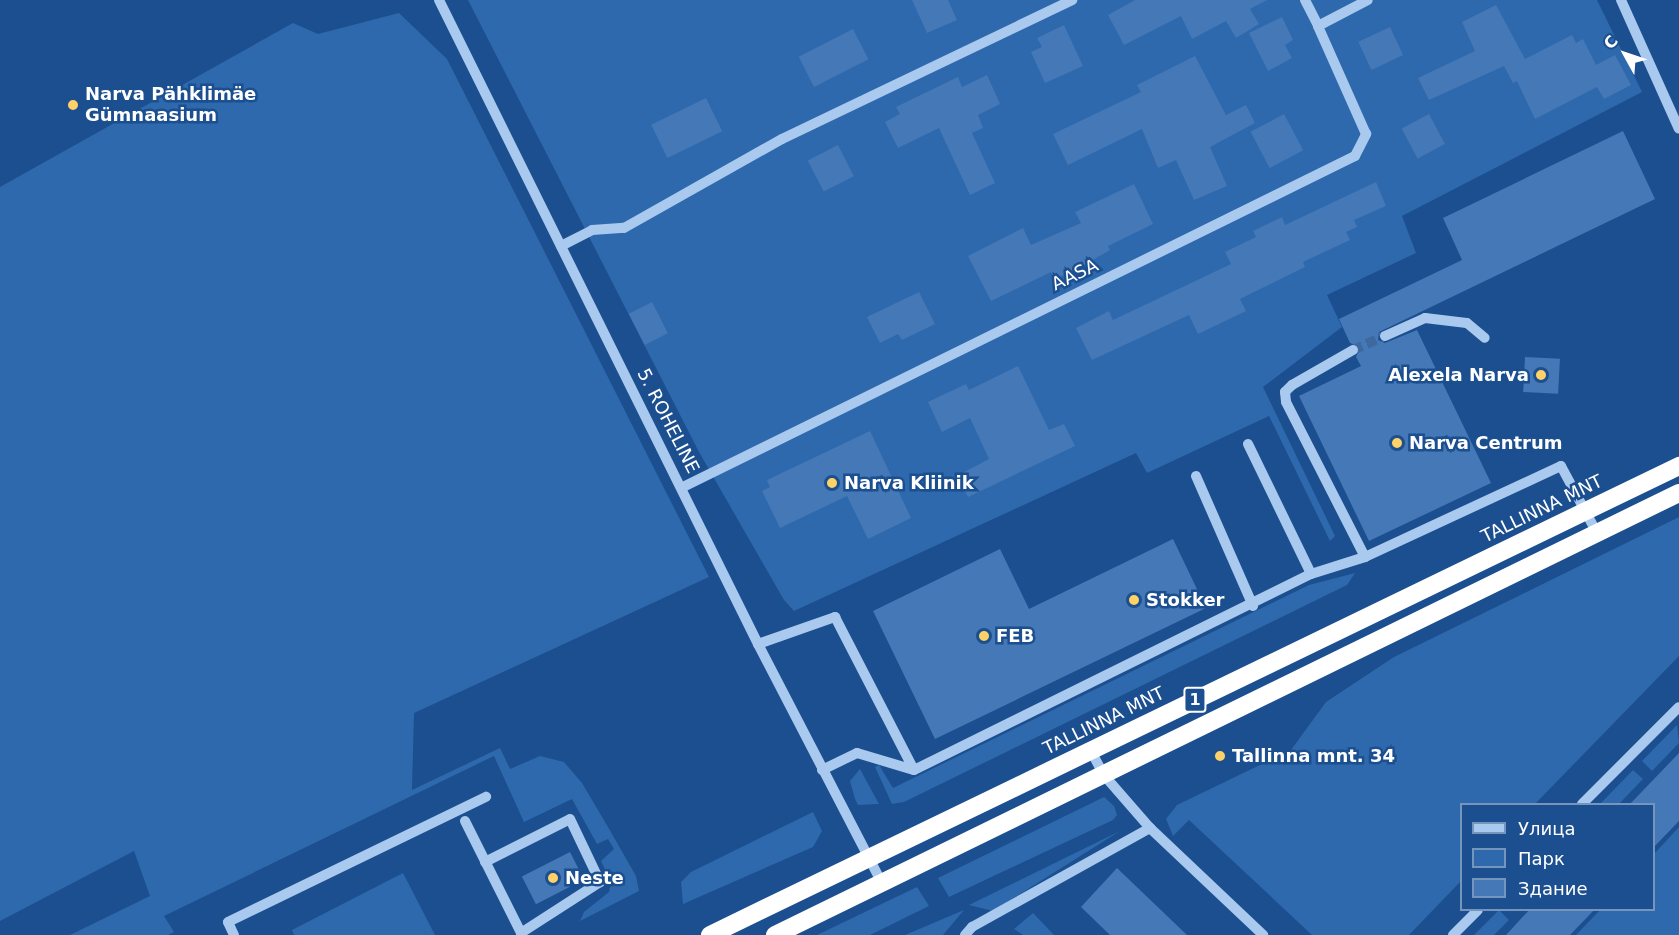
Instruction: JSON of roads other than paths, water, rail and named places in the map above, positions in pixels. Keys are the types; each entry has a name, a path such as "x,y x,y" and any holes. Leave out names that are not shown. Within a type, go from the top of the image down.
{"highway":[{"name":"TALLINNA MNT","path":"710,935 1679,466"},
{"name":"1","path":"775,935 1679,494"}],"street":[{"name":"5. ROHELINE","path":"439,0 758,644 822,770 871,856 882,883"},
{"path":"561,246 591,230 624,228 782,139 1072,0"},
{"name":"AASA","path":"682,487 1355,156 1366,134 1305,0"},
{"path":"1318,26 1368,0"},
{"path":"1621,0 1679,129"},
{"path":"1385,336 1425,318 1467,323 1485,338"},
{"path":"1353,350 1292,385 1286,392 1286,402 1365,557"},
{"path":"1248,444 1311,574"},
{"path":"822,770 857,753 914,770 1253,606 1311,574 1365,557 1561,466 1597,532"},
{"path":"1196,476 1253,606"},
{"path":"758,644 835,617 914,770"},
{"path":"1583,803 1679,706"},
{"path":"1091,751 1103,774 1150,828 1263,935"},
{"path":"234,935 228,922 486,797"},
{"path":"465,821 485,862 521,934 600,882 570,819 485,862"},
{"path":"965,935 982,921 1150,828"},
{"path":"1453,935 1476,911"}],"tunnel":[{"path":"1353,350 1385,336"}],"place":[{"name":"Narva Pähklimäe Gümnaasium","path":"73,105"},
{"name":"Alexela Narva","path":"1541,375"},
{"name":"Narva Centrum","path":"1397,443"},
{"name":"Narva Kliinik","path":"832,483"},
{"name":"Stokker","path":"1134,600"},
{"name":"FEB","path":"984,636"},
{"name":"Tallinna mnt. 34","path":"1220,756"},
{"name":"Neste","path":"553,878"}]}
